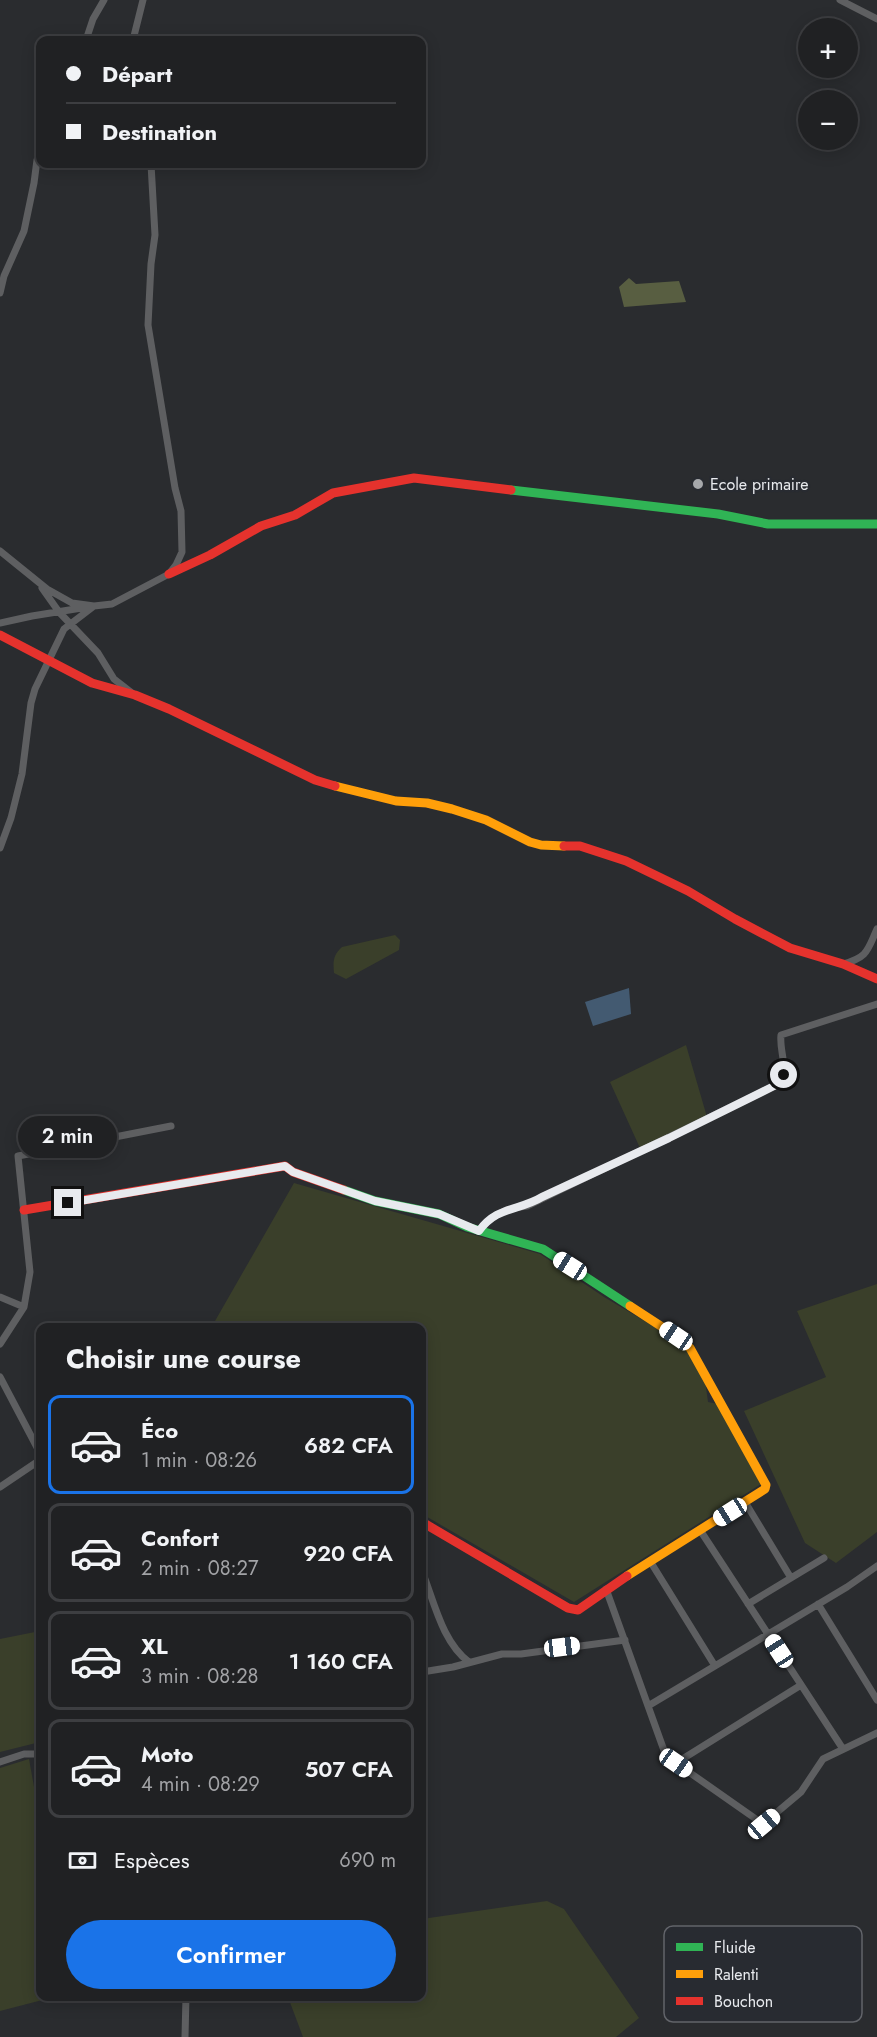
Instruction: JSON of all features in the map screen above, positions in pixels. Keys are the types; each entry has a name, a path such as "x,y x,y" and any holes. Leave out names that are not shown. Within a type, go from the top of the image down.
{"street":[{"path":"87,36 93,19 104,0"},
{"path":"134,36 143,0"},
{"path":"840,0 877,19"},
{"path":"0,293 4,276 24,231 36,168"},
{"path":"151,168 155,235 148,325 175,488 181,511 182,552 169,574"},
{"path":"0,623 32,615 112,604 210,555 261,526 295,515 333,493 414,478 718,514 768,524 877,524"},
{"path":"0,551 47,589 72,603 94,606"},
{"path":"36,579 69,624 98,653 114,679 135,695"},
{"path":"0,848 11,818 22,774 35,689 64,629 94,606"},
{"path":"0,635 92,683 135,695 169,709 315,780 376,797 427,803 452,809 486,820 530,842 541,845 580,846 626,861 688,891 790,948 843,964 877,979"},
{"path":"843,964 859,959 866,952 877,929"},
{"path":"479,1231 486,1221 503,1211 527,1206 778,1084 784,1075 785,1067 781,1035 877,1004"},
{"path":"0,1344 24,1307 30,1272 18,1156 171,1126"},
{"path":"24,1210 285,1166 293,1172 375,1201 439,1214 479,1231 543,1249 676,1336 690,1348 766,1485 765,1489 745,1502 606,1588 578,1610 568,1608 426,1524"},
{"path":"0,1297 24,1307"},
{"path":"0,1377 36,1445"},
{"path":"0,1486 36,1463"},
{"path":"745,1502 791,1578"},
{"path":"700,1530 843,1749"},
{"path":"748,1604 824,1558"},
{"path":"650,1561 715,1666"},
{"path":"648,1706 877,1566"},
{"path":"426,1581 446,1632 458,1654 469,1662"},
{"path":"606,1588 666,1756 764,1824 801,1792 823,1759 877,1733"},
{"path":"818,1604 877,1700"},
{"path":"426,1671 453,1667 501,1654 521,1654 625,1640"},
{"path":"676,1763 801,1685"},
{"path":"0,1762 24,1754 36,1754"},
{"path":"185,2037 186,2001"}],"green space":[{"path":"629,278 636,284 679,281 686,302 624,307 619,287"},
{"path":"395,935 400,940 399,950 346,979 334,973 334,959 342,947"},
{"path":"686,1045 707,1117 640,1148 610,1082"},
{"path":"294,1183 540,1254 604,1297 670,1336 689,1352 705,1380 708,1402 718,1404 761,1484 574,1602 426,1516 426,1323 214,1323"},
{"path":"877,1284 877,1532 836,1563 805,1543 744,1411 826,1377 797,1311"},
{"path":"36,1632 36,1743 0,1752 0,1639"},
{"path":"29,1759 36,1798 36,2001 39,2001 0,2011 0,1768"},
{"path":"547,1901 564,1909 639,2018 616,2037 303,2037 290,2001 426,2001 426,1918"}],"water":[{"path":"629,988 631,1014 593,1026 585,1002"}],"traffic: fast":[{"path":"511,490 718,514 768,524 877,524"},
{"path":"344,1190 375,1201 439,1214 467,1227 543,1249 630,1306"}],"traffic: slow":[{"path":"335,786 396,801 427,803 452,809 486,820 530,842 564,846"},
{"path":"627,1576 765,1489 766,1485 690,1348 676,1336 630,1306"}],"traffic: jam":[{"path":"169,574 210,555 261,526 295,515 333,493 414,478 511,490"},
{"path":"0,635 92,683 135,695 169,709 315,780 335,786"},
{"path":"564,846 580,846 626,861 688,891 790,948 843,964 877,979"},
{"path":"24,1210 285,1166 293,1172 344,1190"},
{"path":"426,1524 568,1608 578,1610 627,1576"}],"place":[{"name":"Ecole primaire","path":"698,484"}],"route":[{"path":"68,1203 285,1166 293,1172 375,1201 439,1214 479,1231 486,1221 503,1211 527,1206 669,1138 778,1084 784,1075"}]}
